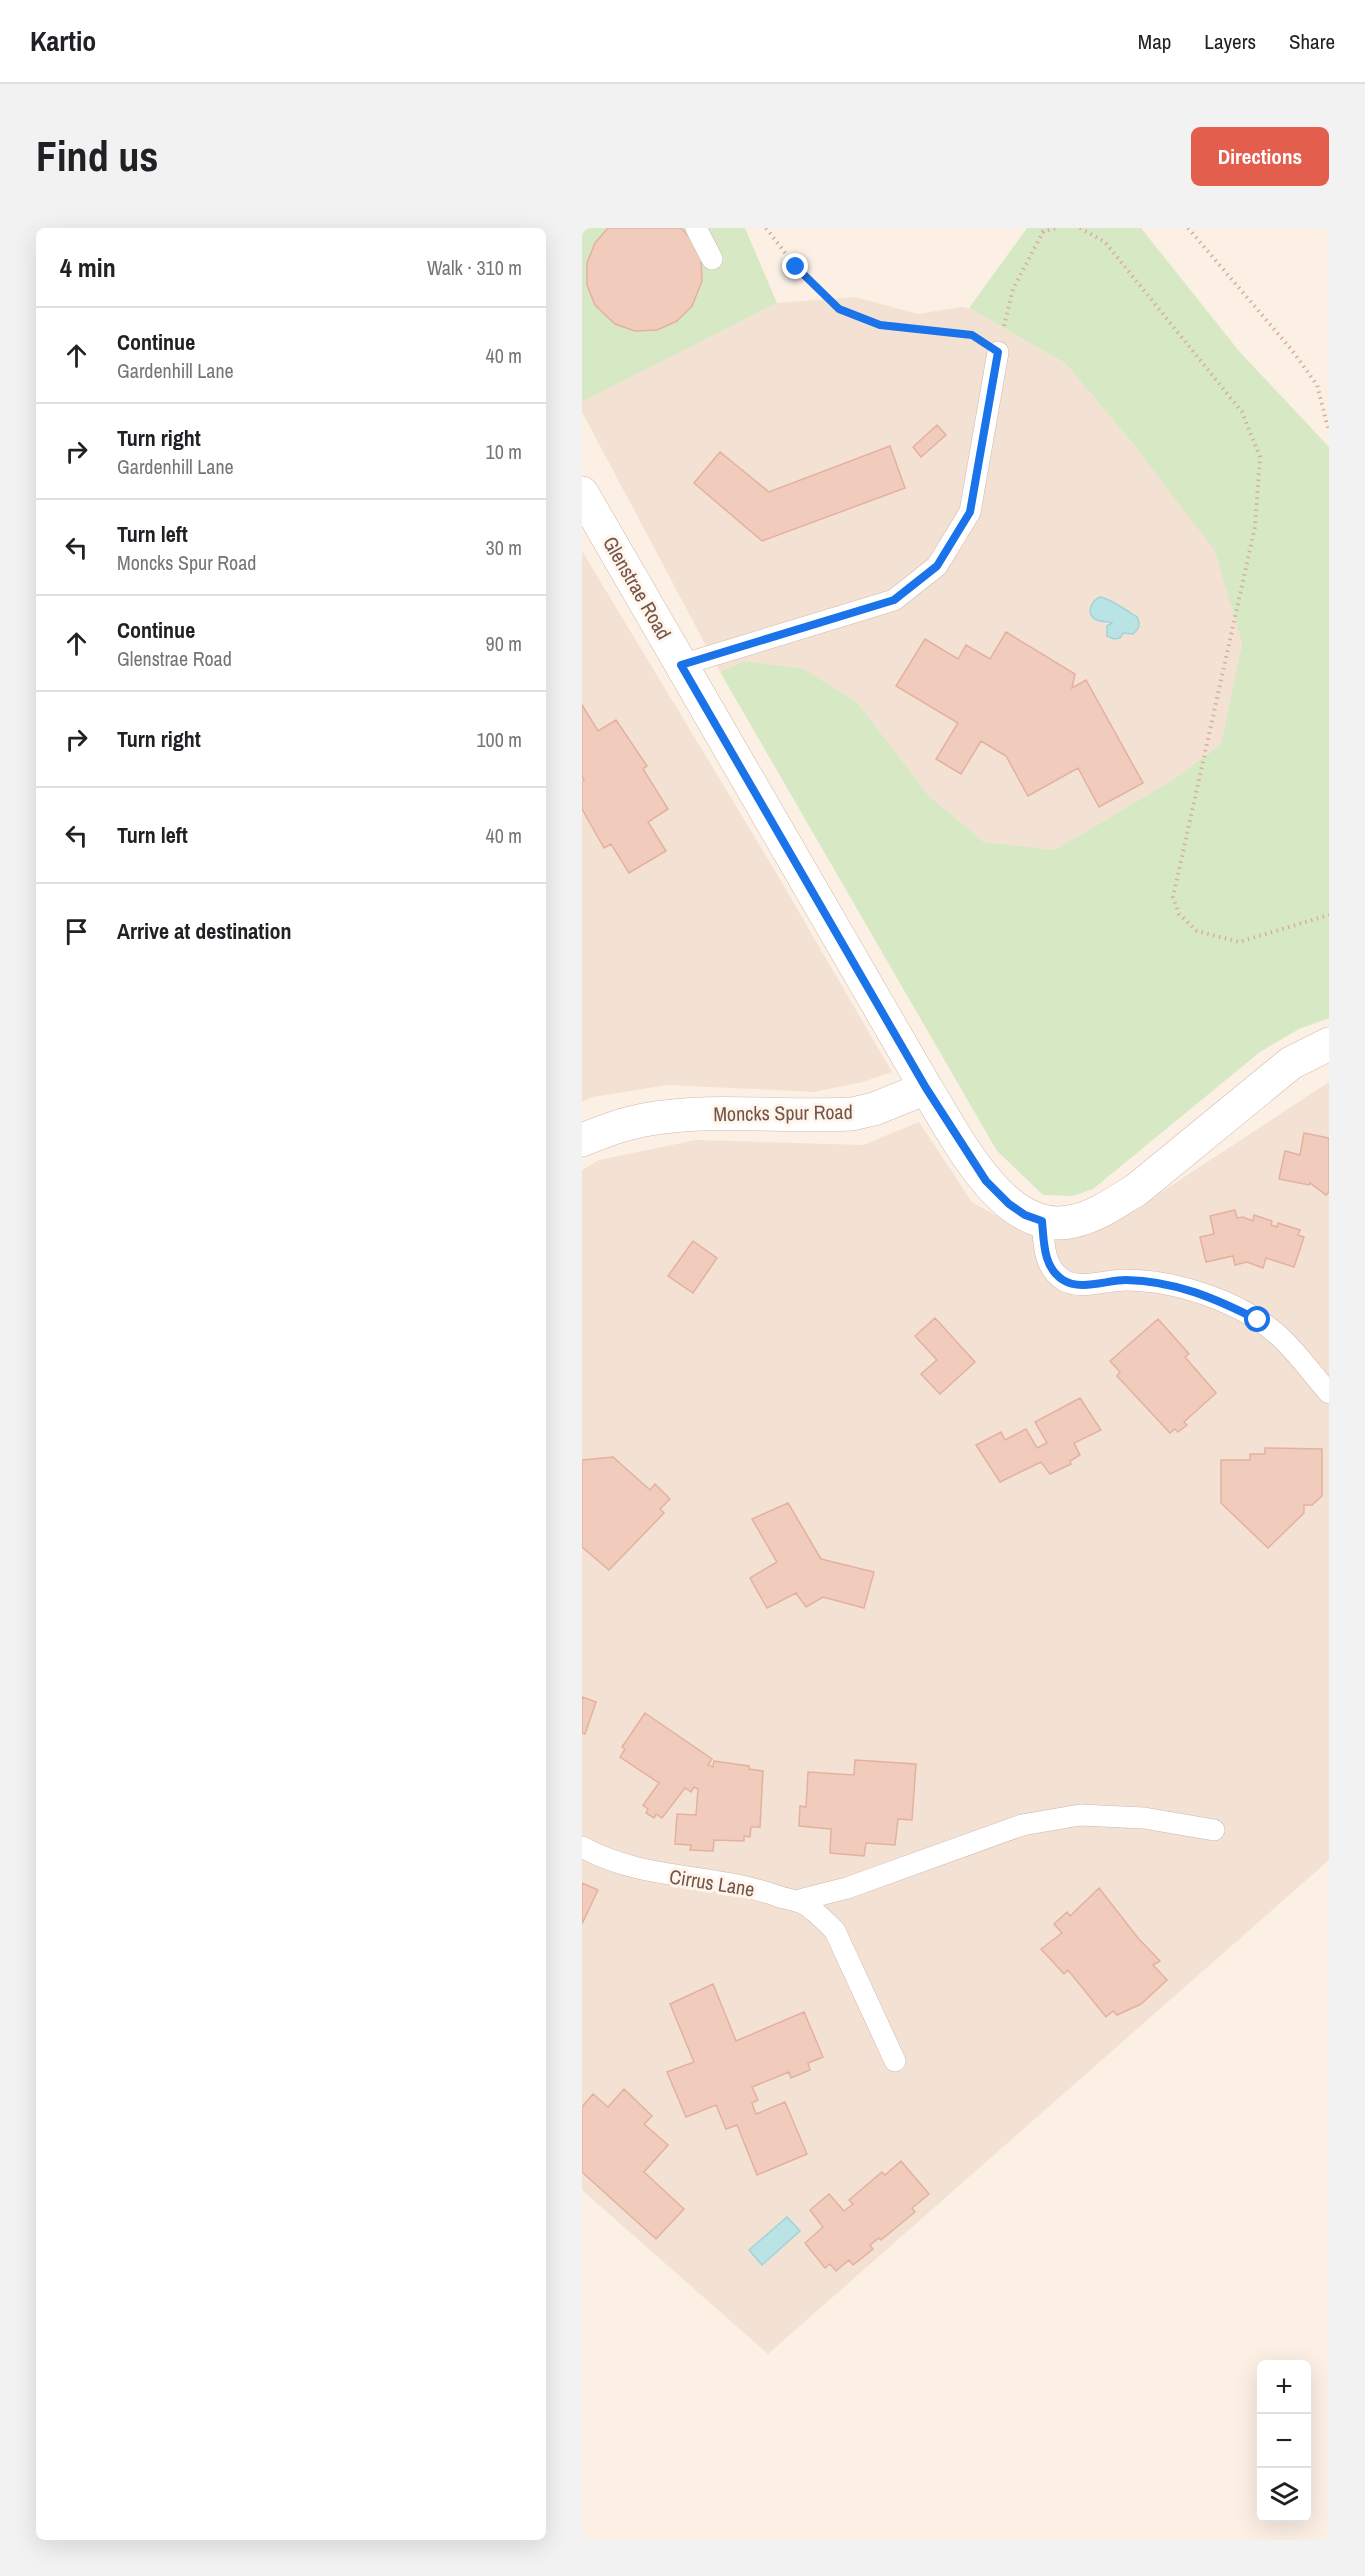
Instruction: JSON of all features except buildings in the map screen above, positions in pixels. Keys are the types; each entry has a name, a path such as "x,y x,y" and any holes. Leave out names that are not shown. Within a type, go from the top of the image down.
{"street":[{"name":"Glenstrae Road","path":"582,493 926,1088"},
{"path":"926,1088 986,1181 1009,1204 1025,1215 1042,1221 1072,1222 1111,1206 1136,1190 1250,1094 1291,1063 1329,1044"},
{"name":"Moncks Spur Road","path":"582,1140 643,1120 681,1115 852,1114 874,1109 926,1088"}],"lane":[{"path":"696,228 712,259"},
{"path":"681,665 894,600 937,566 970,512 998,352"},
{"path":"1042,1221 1046,1258 1053,1271 1063,1281 1077,1285 1125,1280 1158,1282 1190,1289 1224,1302 1258,1320 1276,1333 1329,1394"},
{"path":"796,1901 847,1888 1022,1825 1080,1815 1144,1818 1214,1830"},
{"name":"Cirrus Lane","path":"582,1847 624,1865 656,1874 750,1886 796,1901 819,1914 835,1931 895,2061"}],"path":[{"path":"766,228 796,267 839,309 880,325 972,335 998,352 1013,288 1045,228"},
{"path":"1041,232 1056,228"},
{"path":"1080,228 1105,242 1242,412 1260,457 1255,527 1173,897 1179,915 1197,931 1239,942 1329,915"},
{"path":"1188,228 1291,349 1317,385 1329,432"}],"shaded area":[{"path":"855,297 918,314 961,307 969,308 1065,363 1134,445 1216,551 1242,643 1221,744 1174,779 1055,850 984,842 929,796 857,702 802,668 744,661 720,672 582,412 582,402 777,303"},
{"path":"582,551 774,869 892,1072 863,1082 814,1092 668,1085 592,1097 582,1102"},
{"path":"1329,1082 1329,1860 768,2354 582,2190 582,1170 599,1160 696,1140 863,1145 919,1122 972,1202 1028,1233 1070,1237 1116,1222"}],"green space":[{"path":"582,228 745,228 777,303 582,402"},
{"path":"1027,228 1141,228 1239,351 1329,447 1329,1018 1299,1029 1260,1052 1093,1189 1073,1196 1043,1195 997,1151 720,672 744,661 802,668 857,702 929,796 984,842 1055,850 1174,779 1221,744 1242,643 1215,551 1134,445 1065,363 969,308"}],"water":[{"path":"1100,597 1137,617 1138,629 1133,634 1123,633 1120,638 1114,639 1107,636 1107,626 1112,623 1093,618 1090,612 1092,605"},
{"path":"787,2217 800,2231 762,2265 749,2250"}],"route":[{"path":"796,267 839,309 880,325 972,335 998,352 970,512 937,566 894,600 681,665 926,1088 986,1181 1009,1204 1025,1215 1042,1221 1046,1258 1053,1271 1063,1281 1077,1285 1125,1280 1158,1282 1190,1289 1224,1302 1258,1320"}]}
